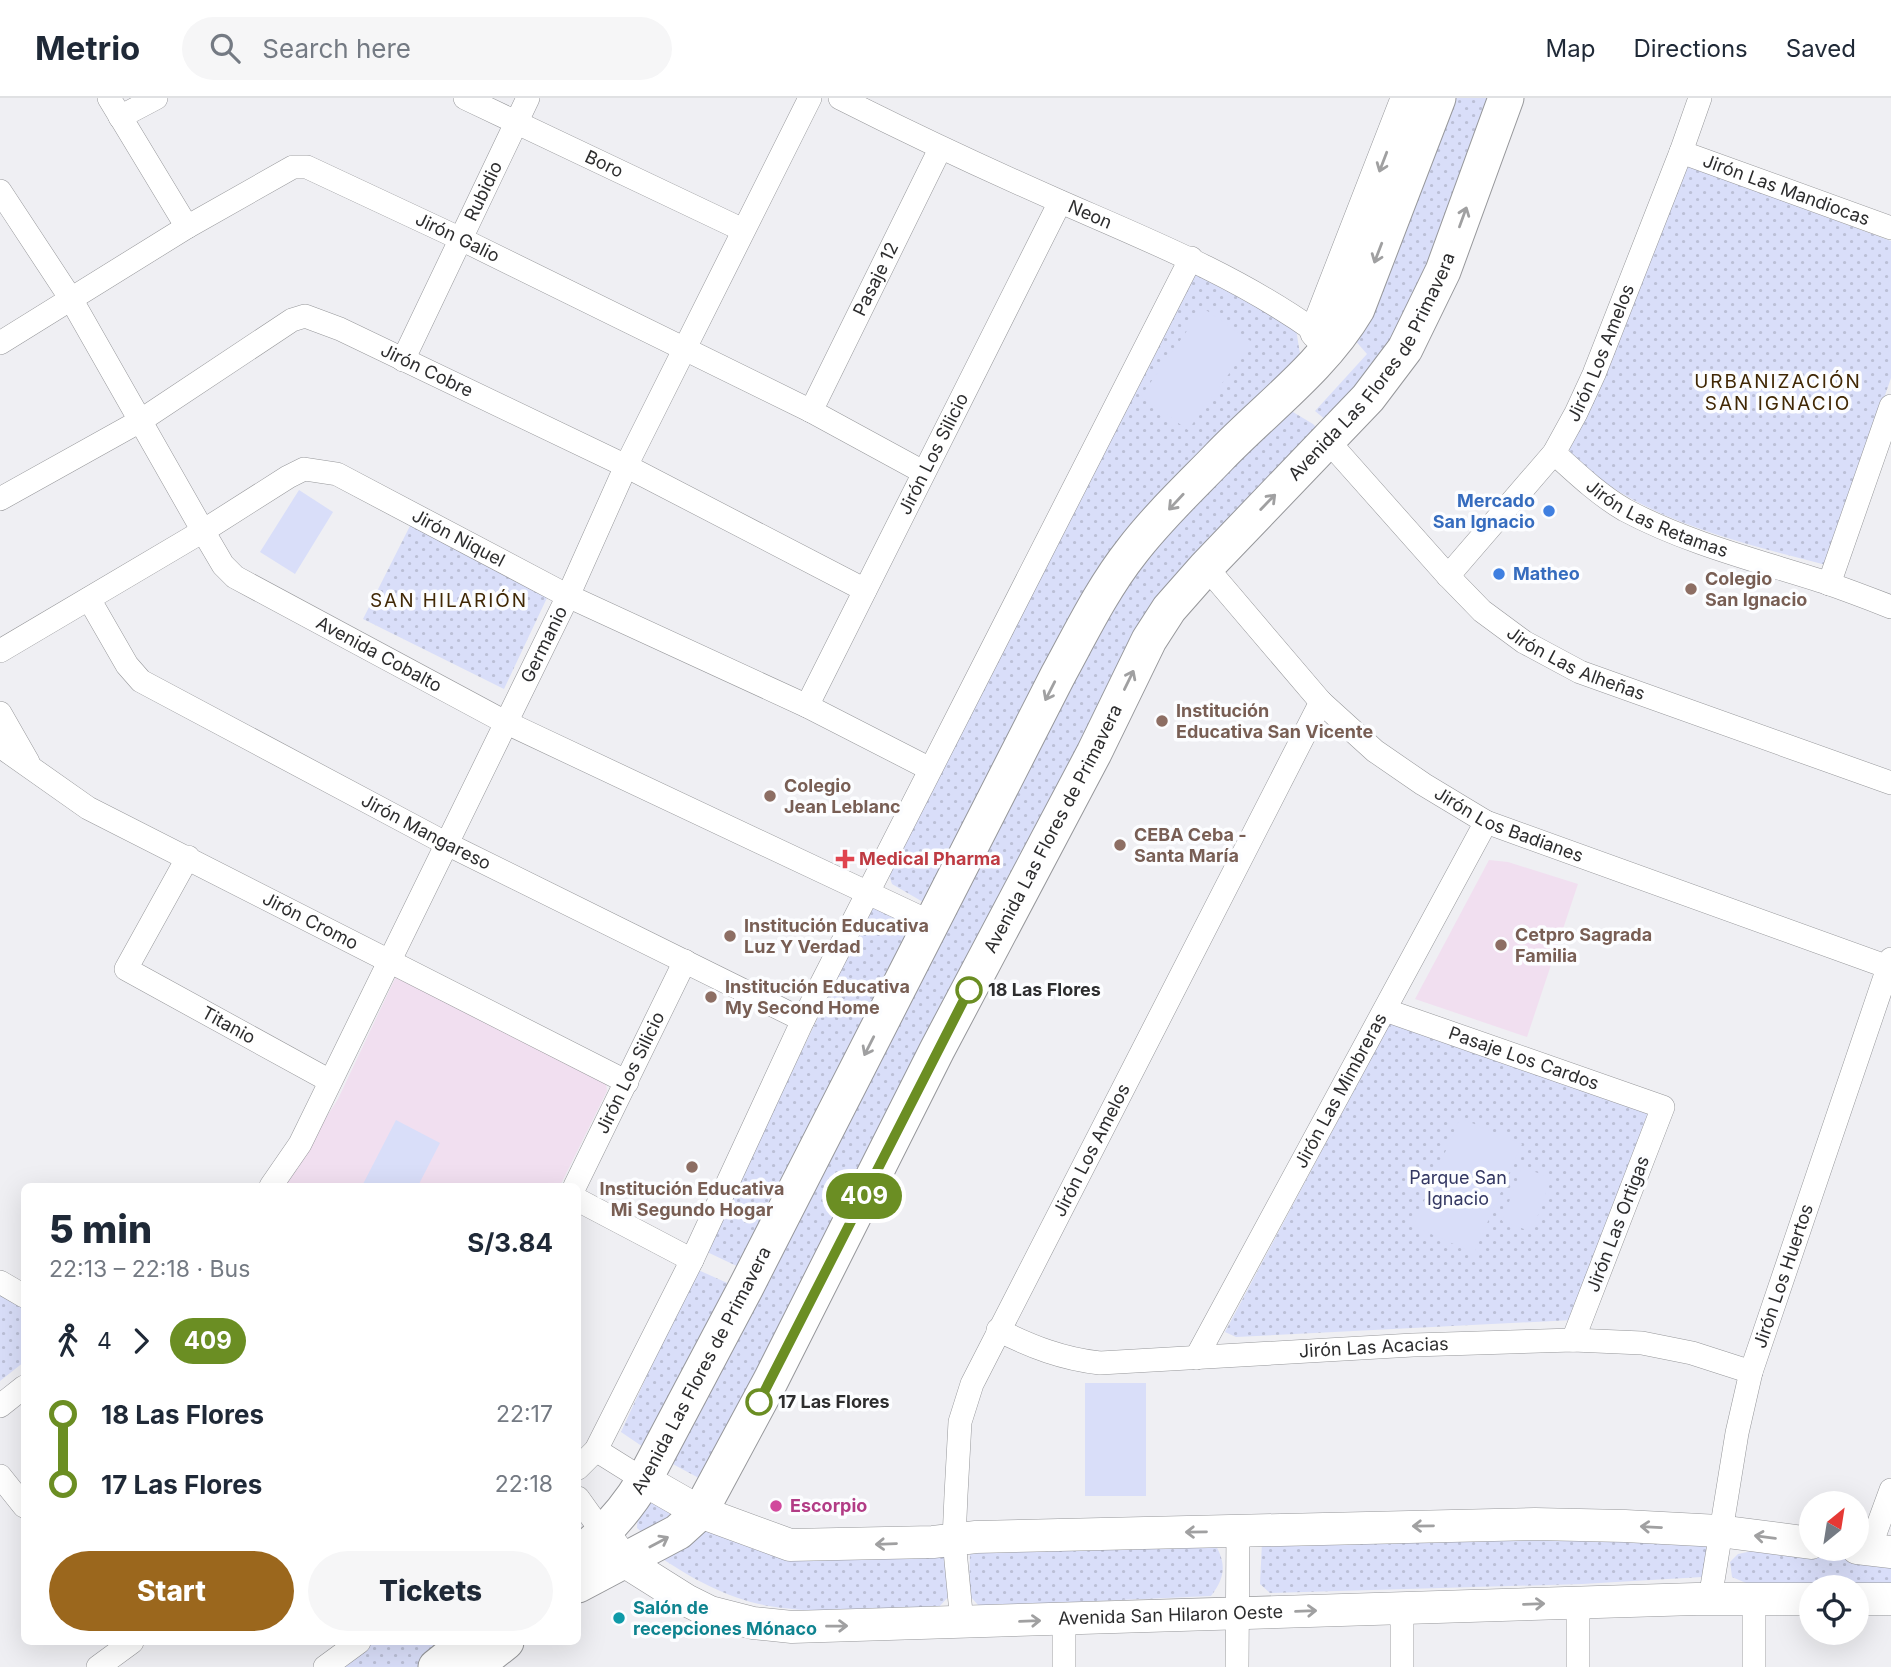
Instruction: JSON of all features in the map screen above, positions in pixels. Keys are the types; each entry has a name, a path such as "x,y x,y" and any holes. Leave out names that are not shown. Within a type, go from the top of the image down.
{"main road":[{"name":"Avenida Las Flores de Primavera","path":"590,1544 630,1503 644,1480 746,1287 1058,675 1116,574 1141,540 1203,473 1307,373 1323,339 1357,309 1438,98"},
{"name":"Avenida Las Flores de Primavera","path":"581,1583 678,1532 700,1513 777,1368 937,1050 1094,752 1149,640 1169,609 1368,398 1405,349 1443,271 1506,98"},
{"path":"436,1667 463,1645"},
{"path":"474,1667 502,1645"}],"street":[{"path":"156,98 115,108 187,227"},
{"name":"Boro","path":"465,98 743,230"},
{"name":"Rubidio","path":"403,360 528,98"},
{"name":"Germanio","path":"273,1183 299,1144 568,596 626,466 810,98"},
{"name":"Neon","path":"840,98 940,149 1191,258 1297,318 1323,339"},
{"path":"1323,339 1407,98"},
{"name":"Jirón Los Amelos","path":"1448,576 1554,453 1594,374 1700,98"},
{"name":"Pasaje 12","path":"811,411 940,149"},
{"name":"Jirón Las Mandiocas","path":"1681,152 1891,228"},
{"name":"Jirón Galio","path":"0,342 187,227 293,167 307,167 684,348 811,411 923,472"},
{"name":"Avenida Cobalto","path":"0,191 71,299 223,565 235,577 505,722 932,923"},
{"name":"Jirón Los Silicio","path":"807,706 1060,201"},
{"path":"581,1465 596,1450 692,1259 803,1020 1191,258"},
{"name":"Jirón Cobre","path":"0,499 140,421 292,320 305,316 322,320 626,466 864,590"},
{"path":"1829,584 1891,406"},
{"name":"Jirón Las Alheñas","path":"1328,441 1482,611 1524,642 1580,672 1891,783"},
{"name":"Jirón Las Retamas","path":"1554,453 1623,509 1707,546 1829,584 1891,607"},
{"name":"Jirón Niquel","path":"0,651 203,531 288,477 304,469 320,470 337,474 568,596 807,706 930,769"},
{"name":"Jirón Los Badianes","path":"1206,567 1321,702 1375,751 1486,822 1890,963"},
{"name":"Jirón Mangareso","path":"89,599 127,665 141,681 447,844 803,1020"},
{"name":"Jirón Los Amelos","path":"962,1623 954,1540 960,1422 972,1384 1321,702"},
{"path":"0,713 31,767"},
{"name":"Jirón Cromo","path":"0,746 88,807 627,1082"},
{"name":"Jirón Las Mimbreras","path":"1196,1357 1486,822"},
{"name":"Titanio","path":"188,857 126,969 330,1081"},
{"name":"Jirón Los Silicio","path":"576,1183 685,961"},
{"name":"Jirón Los Huertos","path":"1710,1599 1719,1531 1751,1372 1890,963"},
{"name":"Pasaje Los Cardos","path":"1385,1010 1663,1107"},
{"name":"Jirón Las Ortigas","path":"1573,1340 1663,1107"},
{"path":"581,1202 692,1259"},
{"path":"0,1282 21,1294"},
{"name":"Jirón Las Acacias","path":"999,1330 1031,1347 1071,1360 1100,1363 1413,1345 1573,1340 1642,1343 1692,1353 1751,1372"},
{"path":"0,1406 21,1389"},
{"path":"596,1450 700,1513 790,1545 920,1543 976,1537 1535,1524 1719,1531 1799,1541"},
{"path":"0,1476 21,1502"},
{"path":"1872,1550 1891,1490"},
{"name":"Avenida San Hilaron Oeste","path":"581,1510 590,1544 624,1561 698,1606 725,1617 792,1627 1578,1602 1799,1600"},
{"path":"1237,1667 1238,1531"},
{"path":"1754,1599 1754,1667"},
{"path":"1869,1599 1891,1599"},
{"path":"1578,1602 1578,1667"},
{"path":"1402,1607 1402,1667"},
{"path":"1064,1620 1064,1667"},
{"path":"98,1667 128,1645"},
{"path":"325,1667 355,1645"}],"shaded area":[{"name":"Cetpro Sagrada Familia","path":"1489,860 1508,862 1578,884 1527,1037 1415,999"},
{"path":"399,970 606,1082 607,1091 561,1183 284,1183 338,1099"}],"green space":[{"path":"1450,98 1498,98 1415,315 1331,424 1315,411 1367,354 1353,338"},
{"path":"1687,165 1891,241 1891,378 1826,565 1734,540 1645,506 1581,465 1568,446"},
{"path":"1196,268 1296,329 1301,360 1205,454 923,902 892,884 889,875"},
{"path":"1203,308 1252,342 1188,430 1141,396"},
{"path":"1288,409 1313,424 1324,435 1173,588 710,1484 669,1462 939,928 1142,557"},
{"path":"299,490 333,512 295,574 260,552"},
{"path":"414,518 554,583 504,689 363,619"},
{"path":"876,907 907,922 916,930 743,1269 705,1251 869,912"},
{"name":"Parque San Ignacio","path":"1391,1021 1650,1108 1573,1320 1236,1337 1225,1332"},
{"path":"1460,1118 1522,1144 1474,1253 1413,1226"},
{"path":"396,1120 440,1143 420,1183 364,1183"},
{"path":"1522,1167 1551,1178 1532,1232 1502,1221"},
{"path":"696,1269 734,1286 649,1451 621,1432"},
{"path":"0,1277 21,1291 21,1364 0,1381"},
{"path":"1085,1383 1146,1383 1146,1496 1085,1496"},
{"path":"656,1499 683,1508 645,1535 637,1528 638,1514"},
{"path":"710,1523 936,1549 945,1558 950,1595 937,1609 811,1610 754,1603 698,1580 660,1557"},
{"path":"1530,1530 1709,1545 1708,1567 1702,1577 1582,1584 1270,1593 1260,1584 1262,1542"},
{"path":"1212,1539 1220,1554 1223,1568 1220,1581 1211,1596 979,1606 969,1595 970,1553"},
{"path":"1752,1551 1799,1554 1799,1561 1891,1561 1891,1586 1869,1586 1869,1575 1799,1575 1799,1586 1753,1586 1732,1577 1730,1562 1738,1554"},
{"path":"370,1645 452,1645 425,1667 339,1667"}],"bus line":[{"name":"409","path":"759,1402 969,990"}],"place":[{"name":"Mercado San Ignacio","path":"1549,511"},
{"name":"Matheo","path":"1499,574"},
{"name":"Colegio San Ignacio","path":"1691,589"},
{"name":"Institución Educativa San Vicente","path":"1162,721"},
{"name":"Colegio Jean Leblanc","path":"770,796"},
{"name":"CEBA Ceba - Santa María","path":"1120,845"},
{"name":"Medical Pharma","path":"845,859"},
{"name":"Institución Educativa Luz Y Verdad","path":"730,936"},
{"name":"Cetpro Sagrada Familia","path":"1501,945"},
{"name":"18 Las Flores","path":"969,990"},
{"name":"Institución Educativa My Second Home","path":"711,997"},
{"name":"Institución Educativa Mi Segundo Hogar","path":"692,1167"},
{"name":"17 Las Flores","path":"759,1402"},
{"name":"Escorpio","path":"776,1506"},
{"name":"Salón de recepciones Mónaco","path":"619,1618"}],"district":[{"name":"URBANIZACIÓN SAN IGNACIO","path":"1778,392"},
{"name":"SAN HILARIÓN","path":"449,600"}]}
